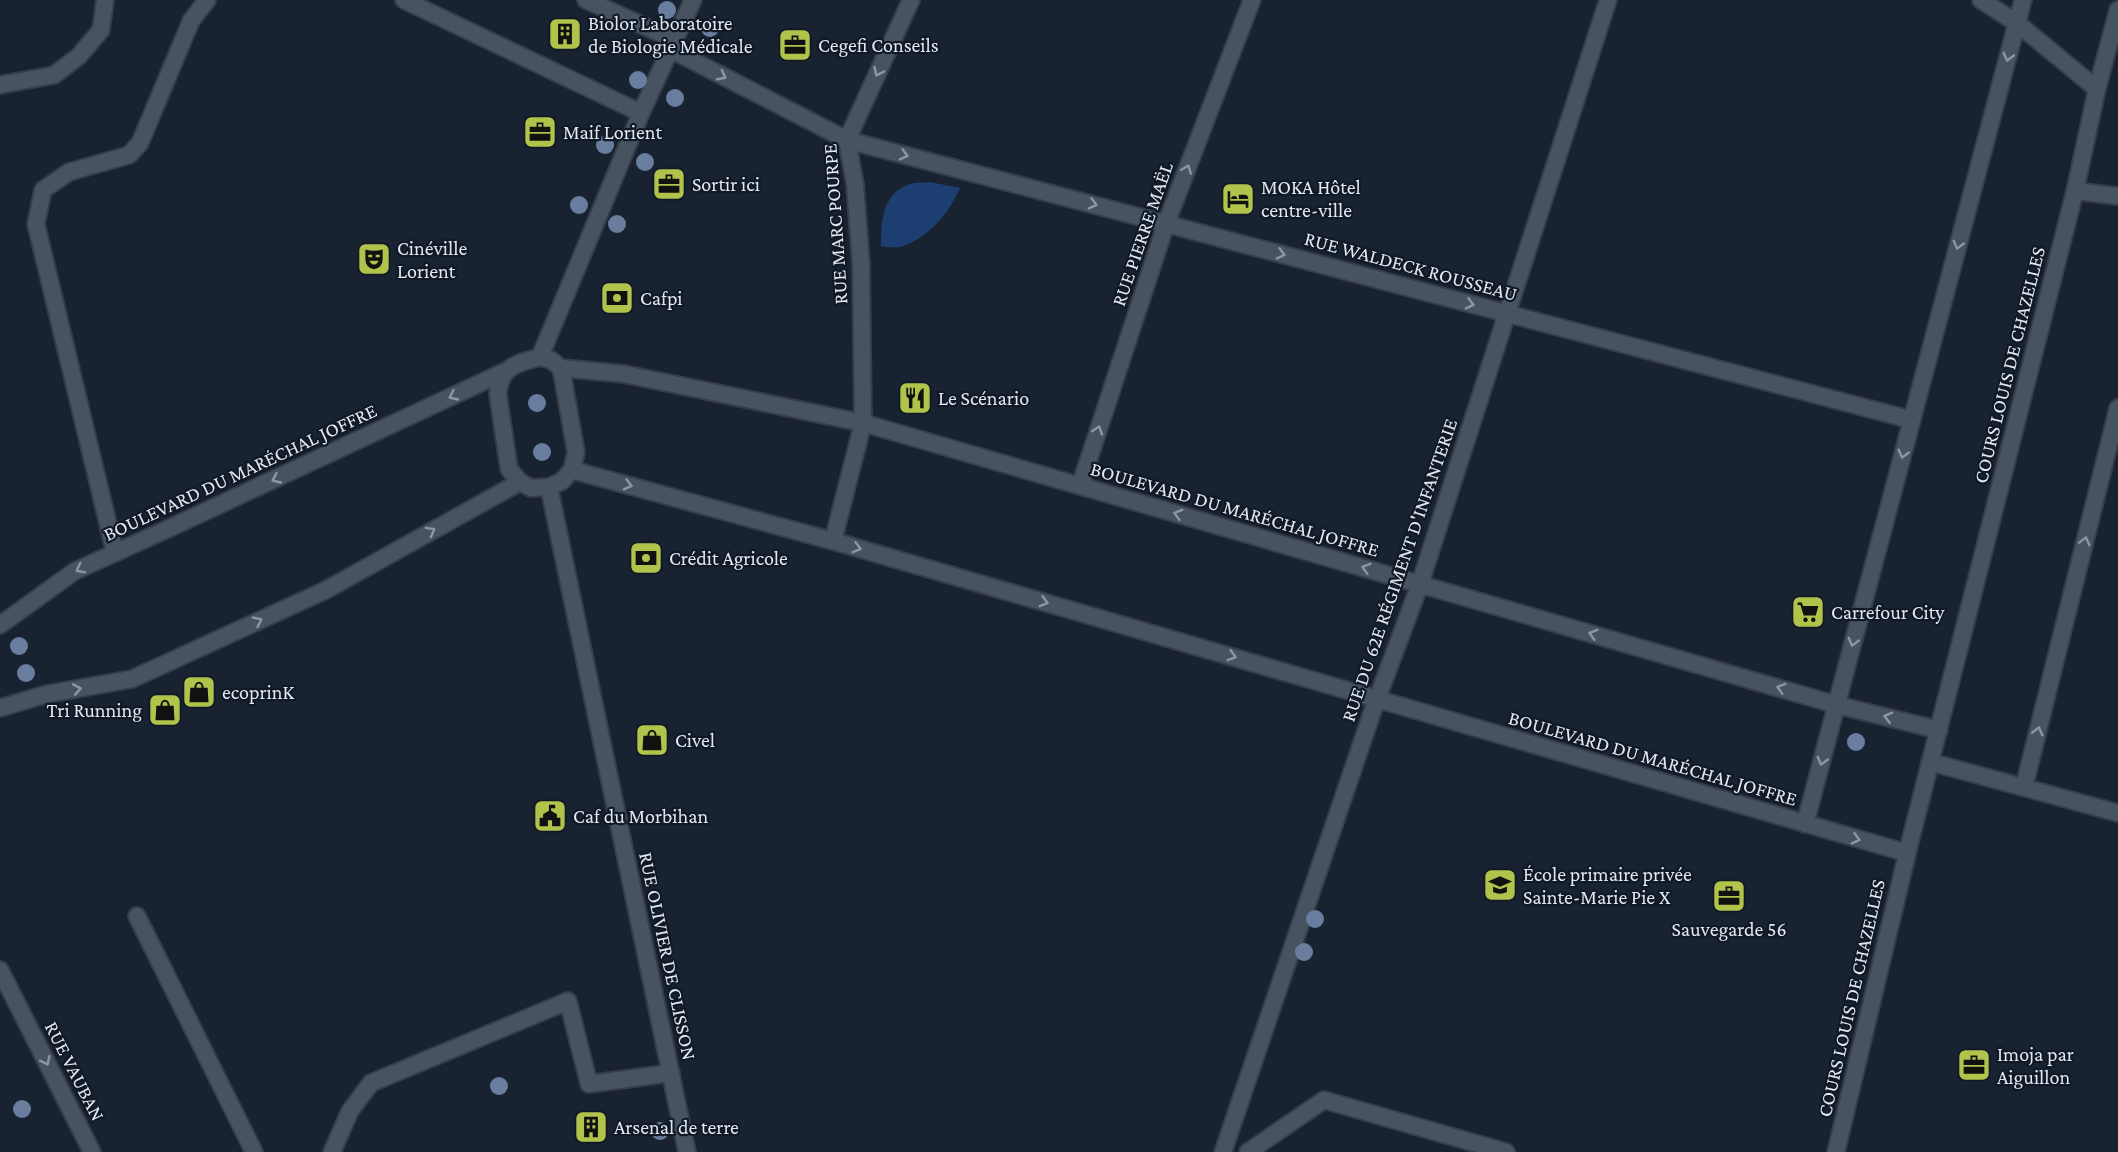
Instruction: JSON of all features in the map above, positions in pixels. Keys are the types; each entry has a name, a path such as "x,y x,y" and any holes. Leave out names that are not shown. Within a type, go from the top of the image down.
{"street":[{"path":"0,85 54,75 79,56 101,30 105,0"},
{"path":"115,553 36,224 43,190 69,172 129,155 140,143 191,21 207,0"},
{"path":"404,0 641,113"},
{"name":"RUE WALDECK ROUSSEAU","path":"586,0 673,44 848,140 1912,420"},
{"path":"506,371 498,385 498,395 509,469 520,482 531,488 549,487 562,481 572,470 576,452 561,368 551,360 540,357 641,113 693,0"},
{"name":"RUE MARC POURPE","path":"863,423 861,264 855,184 848,140 911,0"},
{"name":"RUE PIERRE MAËL","path":"1080,486 1166,224 1252,0"},
{"name":"RUE DU 62E RÉGIMENT D'INFANTERIE","path":"1223,1152 1378,698 1420,584 1608,0"},
{"path":"1981,0 2017,23 2097,89"},
{"path":"1907,853 1805,824 2023,0"},
{"name":"COURS LOUIS DE CHAZELLES","path":"1836,1152 1907,853 2075,191 2097,89 2118,10"},
{"path":"2075,191 2118,196"},
{"name":"BOULEVARD DU MARÉCHAL JOFFRE","path":"0,625 75,571 506,371 517,363 540,357"},
{"name":"BOULEVARD DU MARÉCHAL JOFFRE","path":"561,368 624,374 863,423 1837,705"},
{"path":"2024,788 2118,408"},
{"path":"833,541 863,423"},
{"name":"BOULEVARD DU MARÉCHAL JOFFRE","path":"572,470 833,541 1805,824"},
{"path":"0,708 47,694 132,679 326,590 520,482"},
{"name":"RUE OLIVIER DE CLISSON","path":"549,487 687,1152"},
{"path":"1837,705 1939,730"},
{"path":"1930,762 2118,813"},
{"path":"137,916 254,1152"},
{"name":"RUE VAUBAN","path":"0,970 92,1152"},
{"path":"332,1152 350,1110 371,1083 568,1001 589,1084 671,1073"},
{"path":"0,1002 20,1009"},
{"path":"1248,1152 1324,1100 1506,1152"}],"shaded area":[{"path":"930,182 960,188 944,216 920,238 910,243 898,247 881,246 885,209 894,194 910,184"}],"place":[{"name":"Biolor Laboratoire de Biologie Médicale","path":"565,34"},
{"name":"Cegefi Conseils","path":"795,45"},
{"name":"Maif Lorient","path":"540,132"},
{"name":"Sortir ici","path":"669,184"},
{"name":"MOKA Hôtel centre-ville","path":"1238,199"},
{"name":"Cinéville Lorient","path":"374,259"},
{"name":"Cafpi","path":"617,298"},
{"name":"Le Scénario","path":"915,398"},
{"name":"Crédit Agricole","path":"646,558"},
{"name":"Carrefour City","path":"1808,612"},
{"name":"ecoprinK","path":"199,692"},
{"name":"Tri Running","path":"165,710"},
{"name":"Civel","path":"652,740"},
{"name":"Caf du Morbihan","path":"550,816"},
{"name":"École primaire privée Sainte-Marie Pie X","path":"1500,885"},
{"name":"Sauvegarde 56","path":"1729,896"},
{"name":"Imoja par Aiguillon","path":"1974,1065"},
{"name":"Arsenal de terre","path":"591,1127"}]}
